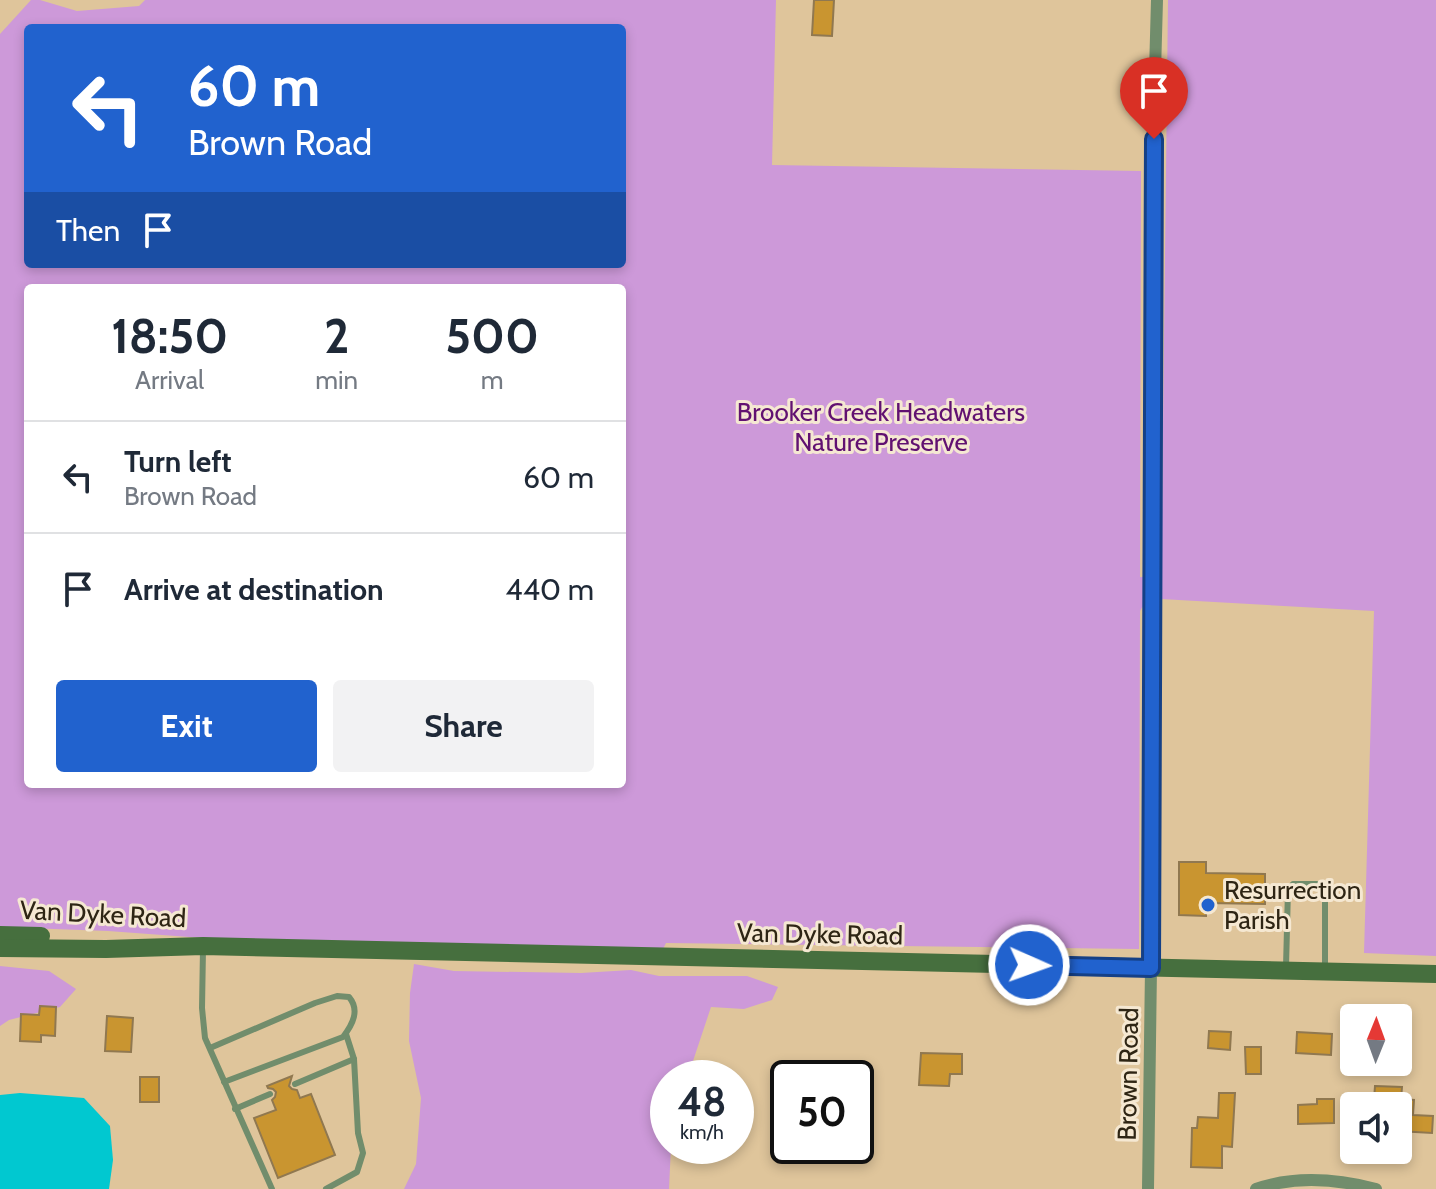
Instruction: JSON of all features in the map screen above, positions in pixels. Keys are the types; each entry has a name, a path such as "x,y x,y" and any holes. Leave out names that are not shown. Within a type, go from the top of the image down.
{"main road":[{"name":"Van Dyke Road","path":"0,935 108,938 203,946"},
{"name":"Van Dyke Road","path":"0,948 203,946 1436,974"}],"street":[{"name":"Brown Road","path":"1148,1189 1157,0"},
{"path":"1256,1189 1300,1180 1376,1189"}],"lane":[{"path":"1286,971 1288,889 1293,884 1319,884 1325,888 1325,972"},
{"path":"203,946 202,1023 205,1038 272,1189"},
{"path":"210,1048 337,996 349,997 355,1004 355,1015 343,1037 224,1082"},
{"path":"326,1189 357,1172 363,1153 358,1133 354,1059 346,1034"},
{"path":"295,1084 354,1059"},
{"path":"235,1109 270,1094"}],"green space":[{"name":"Brooker Creek Headwaters Nature Preserve","path":"31,0 77,11 139,6 145,0 776,0 772,165 1141,171 1140,577 1146,577 1146,601 1140,611 1139,949 666,943 663,949 203,938 0,927 0,34"},
{"path":"1168,0 1436,0 1436,956 1364,953 1374,611 1161,599"},
{"path":"414,964 454,971 581,973 631,970 659,976 747,976 778,987 772,1000 744,1009 711,1007 693,1060 650,1060 650,1164 670,1164 669,1189 404,1189 416,1164 421,1098 409,1041"},
{"path":"0,966 49,971 76,989 60,1007 9,1020 0,1026"}],"water":[{"path":"20,1093 84,1098 110,1126 113,1160 109,1189 0,1189 0,1095"}],"building":[{"path":"814,0 834,0 832,36 812,35"},
{"path":"1179,862 1206,862 1206,873 1265,874 1265,904 1206,903 1206,916 1179,915"},
{"path":"40,1006 56,1007 55,1036 41,1035 41,1042 20,1041 21,1014 39,1015"},
{"path":"107,1016 133,1018 131,1052 105,1051"},
{"path":"1209,1031 1231,1032 1230,1050 1208,1048"},
{"path":"1297,1032 1332,1034 1331,1055 1296,1053"},
{"path":"1245,1047 1261,1047 1261,1074 1246,1074"},
{"path":"921,1053 962,1054 962,1074 950,1074 949,1086 919,1085"},
{"path":"292,1076 289,1086 297,1090 300,1098 311,1094 335,1155 278,1178 254,1118 276,1110 272,1100 276,1092 267,1086"},
{"path":"140,1077 159,1077 159,1102 140,1102"},
{"path":"1375,1086 1402,1087 1402,1092 1375,1092"},
{"path":"1219,1093 1235,1093 1232,1147 1222,1146 1222,1168 1191,1167 1192,1128 1197,1128 1198,1117 1218,1118"},
{"path":"1317,1099 1334,1099 1334,1123 1298,1124 1298,1105 1317,1104"},
{"path":"1412,1100 1413,1115 1433,1116 1432,1133 1412,1132"}],"place":[{"name":"Resurrection Parish","path":"1208,905"}],"route":[{"path":"1029,965 1151,968 1154,139"}]}
